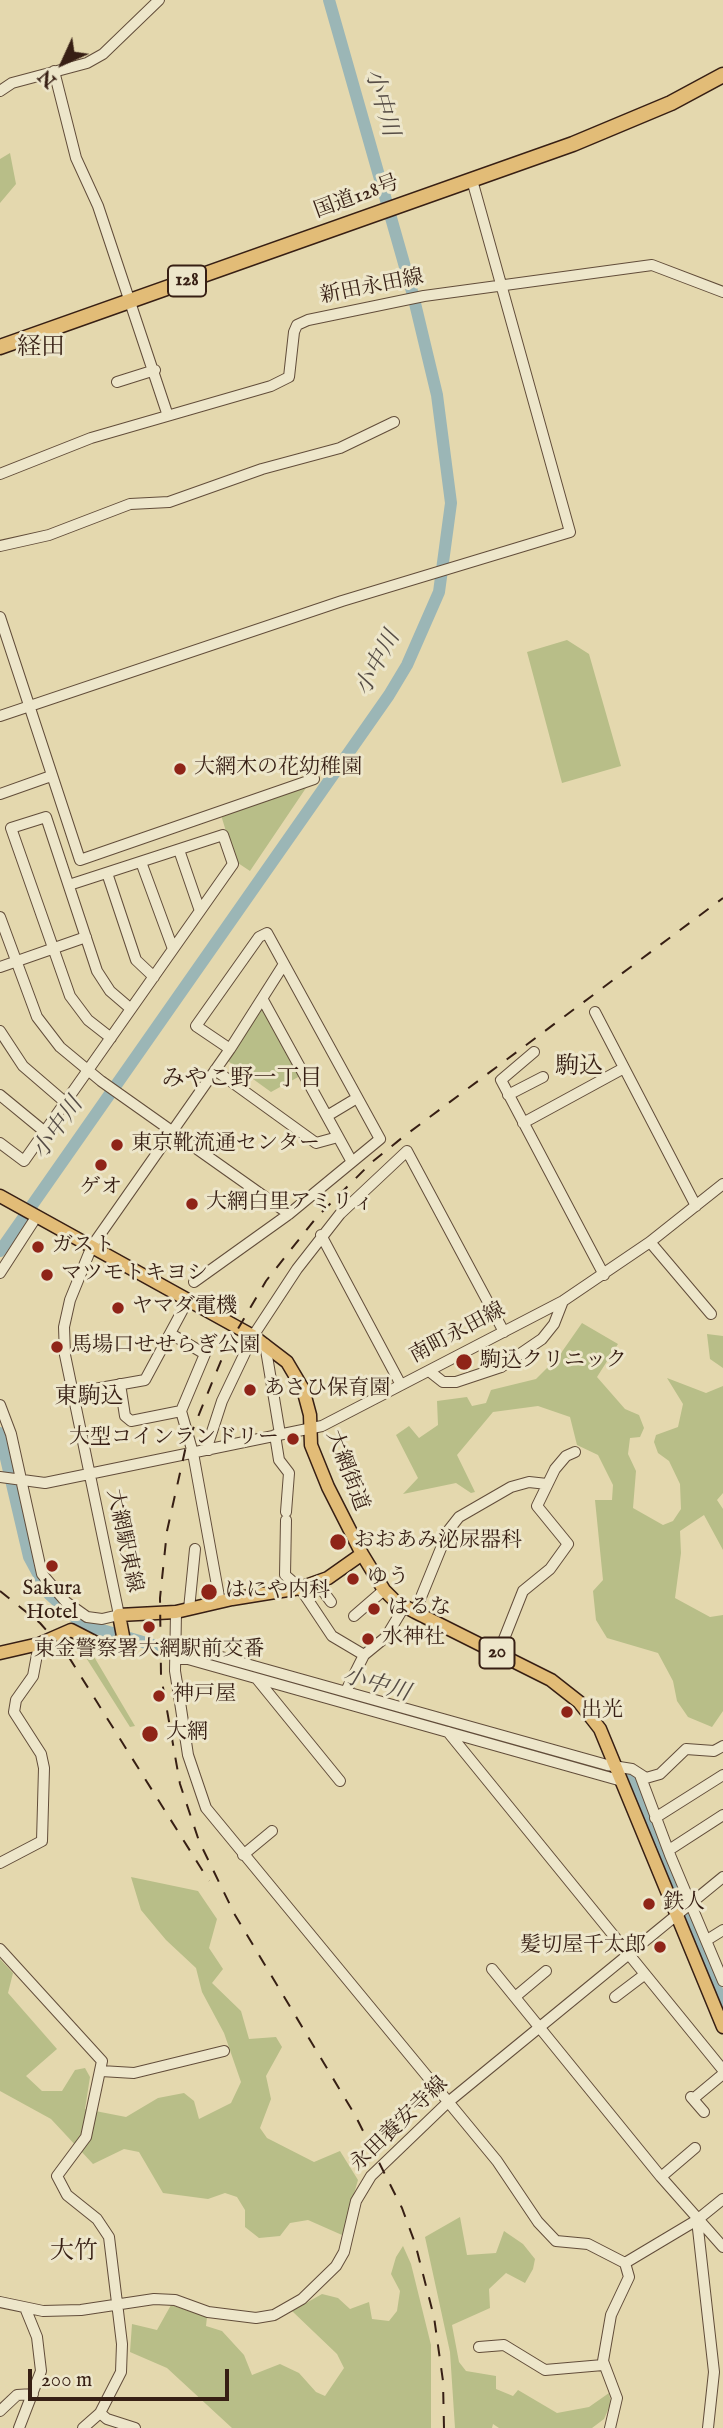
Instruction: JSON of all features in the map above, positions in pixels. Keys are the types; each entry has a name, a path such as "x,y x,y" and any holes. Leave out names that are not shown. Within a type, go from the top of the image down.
{"highway":[{"name":"国道128号","path":"0,347 472,180 624,123 723,75"}],"main road":[{"name":"大網街道","path":"0,1196 20,1207 33,1219 92,1246 253,1336 280,1355 300,1381 310,1415 311,1445 330,1491 384,1590 409,1609 551,1680 579,1702 600,1729 723,2027"},
{"path":"0,1653 39,1644 71,1630 106,1648 116,1647 122,1636 119,1615 176,1612 300,1588 317,1583 362,1554"}],"street":[{"path":"0,91 12,83 87,62 103,54 159,0"},
{"path":"54,71 76,158 98,206 155,370 167,413"},
{"path":"0,716 426,576 570,532 472,180"},
{"name":"新田永田線","path":"0,474 48,453 167,413 237,395 289,377 292,340 297,325 308,320 396,304 424,296 652,265 723,292"},
{"path":"117,382 155,370"},
{"path":"0,546 49,535 130,504 169,502 262,469 340,448 394,422"},
{"path":"0,617 80,860 314,779"},
{"path":"0,794 51,776"},
{"path":"111,1038 78,1009 64,984 11,828 46,817 103,982 131,1009"},
{"path":"0,1143 24,1161 233,864 223,835 69,885"},
{"path":"179,850 200,911"},
{"path":"141,862 173,949"},
{"path":"107,873 136,960 154,977"},
{"path":"0,917 42,1024 60,1047 124,1097 289,1213"},
{"path":"194,1282 289,1213 380,1139 270,936 263,933 196,1026 230,1049"},
{"path":"0,967 86,937"},
{"name":"大網駅東線","path":"119,1615 72,1393 64,1327 69,1300 92,1246 230,1049 284,964"},
{"path":"263,1000 352,1162"},
{"path":"595,1012 696,1206"},
{"path":"1,1035 23,1066 66,1103"},
{"path":"534,1052 501,1080 604,1275"},
{"path":"523,1123 624,1068"},
{"path":"215,1070 316,1143 338,1136"},
{"path":"509,1095 543,1077"},
{"path":"0,1095 45,1132"},
{"path":"327,1116 357,1098"},
{"path":"209,1450 208,1444 222,1401 253,1336 321,1235 368,1185 409,1152 503,1332"},
{"name":"南町永田線","path":"12,1480 45,1483 322,1426 563,1301 650,1242 723,1184"},
{"path":"0,1273 33,1219"},
{"path":"321,1235 401,1385"},
{"path":"650,1242 711,1314"},
{"path":"72,1393 145,1380 188,1300"},
{"path":"429,1371 443,1381 456,1382 501,1367 542,1339 554,1324 563,1301"},
{"path":"171,1334 205,1354 181,1411 193,1453 220,1602"},
{"path":"265,1344 279,1460 289,1473 284,1571 300,1588 332,1636 364,1655"},
{"path":"120,1384 125,1416 131,1421 181,1411"},
{"path":"0,1405 12,1480 39,1566 50,1585 87,1617 102,1619 119,1615"},
{"path":"498,1654 523,1591 550,1569 568,1544 537,1506 561,1460 575,1452"},
{"path":"346,1691 364,1655 386,1637 409,1609 447,1531 459,1517 511,1487 529,1482 547,1484"},
{"path":"190,1609 195,1549"},
{"path":"317,1583 331,1602"},
{"path":"354,1616 384,1590"},
{"path":"176,1612 175,1659 188,1755 201,1799 243,1855 496,2161 538,2222 556,2241 588,2244 625,2263 629,2277 611,2315 603,2365 617,2398 610,2428"},
{"path":"0,1863 42,1841 44,1768 41,1754 14,1712 16,1700 31,1681 39,1644"},
{"path":"176,1644 617,1768 632,1769 646,1778 655,1777 686,1749 714,1751 723,1746"},
{"path":"175,1659 188,1659 622,1781"},
{"path":"257,1679 340,1781"},
{"path":"447,1731 723,2072 691,2097 704,2112"},
{"path":"640,1775 723,1981"},
{"path":"656,1818 723,1775"},
{"path":"669,1850 723,1815"},
{"path":"243,1855 272,1831"},
{"name":"永田養安寺線","path":"0,2302 26,2309 81,2310 154,2300 175,2300 208,2312 256,2318 274,2315 302,2299 336,2266 344,2252 361,2188 447,2103 723,1877"},
{"path":"706,1940 723,1930"},
{"path":"0,1949 73,2033 99,2055 102,2061 86,2137 57,2176 67,2195 105,2228 109,2237 123,2362 100,2413 83,2428"},
{"path":"492,1969 661,2178 723,2247"},
{"path":"516,1997 546,1971"},
{"path":"615,1997 644,1975"},
{"path":"100,2071 134,2073 224,2051"},
{"path":"661,2178 695,2148"},
{"path":"625,2263 697,2220 723,2199"},
{"path":"697,2220 714,2372 708,2428"},
{"path":"19,2428 41,2371 37,2337 26,2309"},
{"path":"479,2347 505,2345 545,2370 603,2365"},
{"path":"0,2411 17,2395 33,2394"},
{"path":"100,2413 107,2419 135,2428"}],"green space":[{"path":"10,153 16,184 0,203 0,159"},
{"path":"567,640 589,654 621,766 562,783 527,652"},
{"path":"308,785 250,871 235,861 221,815"},
{"path":"264,1006 300,1076 271,1092 228,1061"},
{"path":"582,1323 618,1344 597,1377 625,1409 639,1415 644,1428 640,1437 630,1438 628,1454 636,1471 633,1508 663,1525 673,1521 681,1509 680,1484 669,1461 658,1453 654,1442 656,1435 678,1427 683,1404 667,1378 706,1393 723,1386 723,1493 717,1500 723,1509 723,1550 704,1515 680,1531 681,1553 675,1598 710,1617 723,1615 723,1711 712,1727 688,1717 677,1701 673,1681 658,1653 607,1638 596,1620 593,1591 603,1580 595,1500 612,1500 613,1485 598,1455 577,1445 570,1417 538,1406 493,1412 457,1455 475,1492 471,1493 456,1483 403,1494 418,1478 396,1435 409,1426 419,1438 438,1425 437,1401 467,1397 472,1406 486,1403 491,1390 536,1379 559,1356"},
{"path":"707,1334 723,1336 723,1368 710,1359"},
{"path":"78,1645 93,1655 135,1726 130,1727"},
{"path":"131,1877 198,1891 217,1919 209,1948 223,1969 212,1983 241,2011 249,2039 276,2037 282,2047 266,2076 271,2099 260,2128 267,2138 314,2162 340,2151 358,2180 342,2235 308,2220 290,2223 280,2236 259,2238 245,2227 245,2210 237,2197 225,2193 208,2199 163,2193 139,2152 124,2149 93,2164 51,2119 0,2091 0,1959 13,1973 8,1993 57,2049 26,2076 42,2091 62,2091 75,2070 85,2068 90,2077 85,2109 126,2117 158,2098 184,2093 194,2101 199,2119 231,2103 241,2082 224,2033 202,1992 196,1968 166,1940 141,1910"},
{"path":"460,2217 467,2255 496,2253 504,2231 523,2244 535,2259 525,2283 506,2273 489,2289 490,2308 452,2325 459,2362 466,2371 496,2376 496,2389 513,2396 518,2390 557,2413 589,2407 609,2393 611,2403 604,2419 592,2428 499,2428 493,2424 492,2428 455,2428 450,2352 425,2237"},
{"path":"403,2246 411,2264 431,2345 431,2428 232,2428 167,2368 130,2352 132,2324 157,2330 171,2305 207,2317 206,2326 222,2331 244,2355 252,2375 280,2364 299,2373 316,2392 325,2396 344,2368 337,2354 292,2311 322,2294 338,2298 350,2309 369,2302 372,2319 389,2321 397,2311 400,2291 391,2274 396,2257"}],"waterway":[{"name":"小中川","path":"0,1251 389,695 407,665 439,592 451,503 437,395 413,295 329,0"},
{"name":"小中川","path":"0,1433 29,1557 49,1594 78,1620 92,1627 197,1658"},
{"name":"小中川","path":"613,1774 632,1781 723,2005"}],"railway":[{"path":"444,2428 443,2381 434,2317 415,2243 402,2208 355,2115 235,1915 199,1841 180,1784 161,1676 160,1598 167,1531 186,1446 225,1351 266,1281 316,1218 372,1162 403,1137 723,898"},
{"path":"0,1591 40,1623 65,1651 209,1881"}],"place":[{"name":"大網木の花幼稚園","path":"180,769"},
{"name":"東京靴流通センター","path":"117,1145"},
{"name":"ゲオ","path":"101,1165"},
{"name":"大網白里アミリィ","path":"192,1204"},
{"name":"ガスト","path":"38,1247"},
{"name":"マツモトキヨシ","path":"47,1275"},
{"name":"ヤマダ電機","path":"118,1308"},
{"name":"馬場口せせらぎ公園","path":"57,1347"},
{"name":"駒込クリニック","path":"464,1362"},
{"name":"あさひ保育園","path":"250,1390"},
{"name":"大型コインランドリー","path":"293,1439"},
{"name":"おおあみ泌尿器科","path":"338,1542"},
{"name":"Sakura Hotel","path":"52,1566"},
{"name":"ゆう","path":"353,1579"},
{"name":"はにや内科","path":"209,1592"},
{"name":"はるな","path":"374,1609"},
{"name":"東金警察署大網駅前交番","path":"149,1627"},
{"name":"水神社","path":"368,1639"},
{"name":"神戸屋","path":"159,1696"},
{"name":"出光","path":"567,1712"},
{"name":"大網","path":"150,1734"},
{"name":"鉄人","path":"649,1904"},
{"name":"髪切屋千太郎","path":"660,1947"}],"district":[{"name":"経田","path":"41,349"},
{"name":"駒込","path":"579,1068"},
{"name":"みやこ野一丁目","path":"242,1080"},
{"name":"東駒込","path":"89,1398"},
{"name":"大竹","path":"74,2253"}]}
